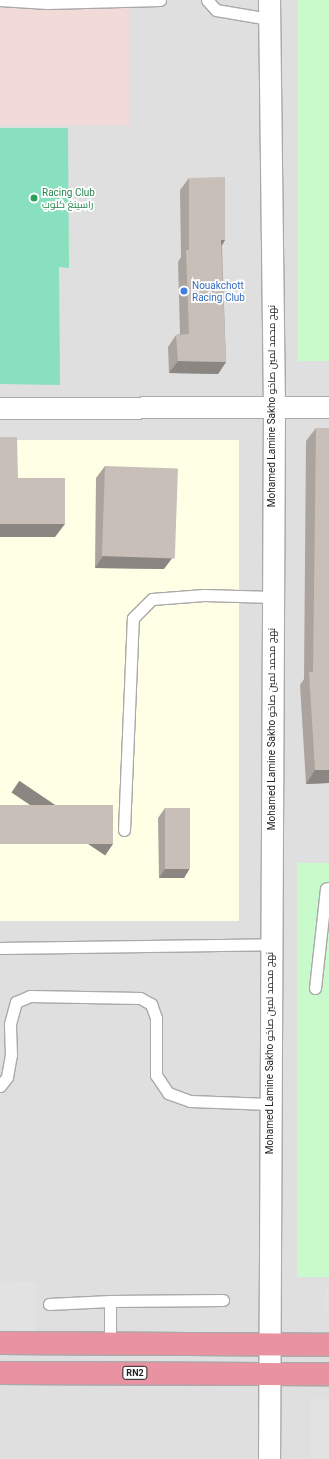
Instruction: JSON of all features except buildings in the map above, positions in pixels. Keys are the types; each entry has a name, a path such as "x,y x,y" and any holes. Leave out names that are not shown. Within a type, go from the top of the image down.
{"highway":[{"path":"0,1343 270,1346 329,1345"},
{"name":"RN2","path":"0,1373 329,1374"}],"street":[{"name":"Mohamed Lamine Sakho نهج محمد لمين صاخو","path":"269,9 274,407 270,944 269,1459"},
{"path":"0,408 329,407"}],"lane":[{"path":"0,0 54,3 160,0"},
{"path":"207,0 216,10 229,13 269,9"},
{"path":"124,830 133,618 152,599 204,595 273,597"},
{"path":"315,988 326,889 329,888"},
{"path":"0,948 270,944"},
{"path":"0,1086 7,1077 11,1055 10,1024 16,1002 30,996 140,998 151,1004 156,1018 156,1075 168,1093 190,1101 270,1104"},
{"path":"49,1304 110,1301 223,1300"},
{"path":"110,1301 110,1344"}],"shaded area":[{"path":"0,0 329,0 329,1459 0,1459"},
{"path":"0,0 129,0 129,125 0,125"},
{"path":"0,440 239,440 239,921 0,921"},
{"path":"327,1280 329,1313 323,1313"},
{"path":"0,1281 37,1282 35,1331 0,1330"},
{"path":"311,1399 329,1399 329,1458 311,1458"}],"green space":[{"path":"298,0 329,0 329,361 298,361"},
{"name":"Racing Club راسينغ كلوب","path":"0,128 68,128 69,268 59,267 60,385 0,384"},
{"path":"297,863 329,863 329,1277 297,1277"}],"place":[{"name":"Racing Club راسينغ كلوب","path":"34,198"},
{"name":"Nouakchott Racing Club","path":"184,291"}]}
